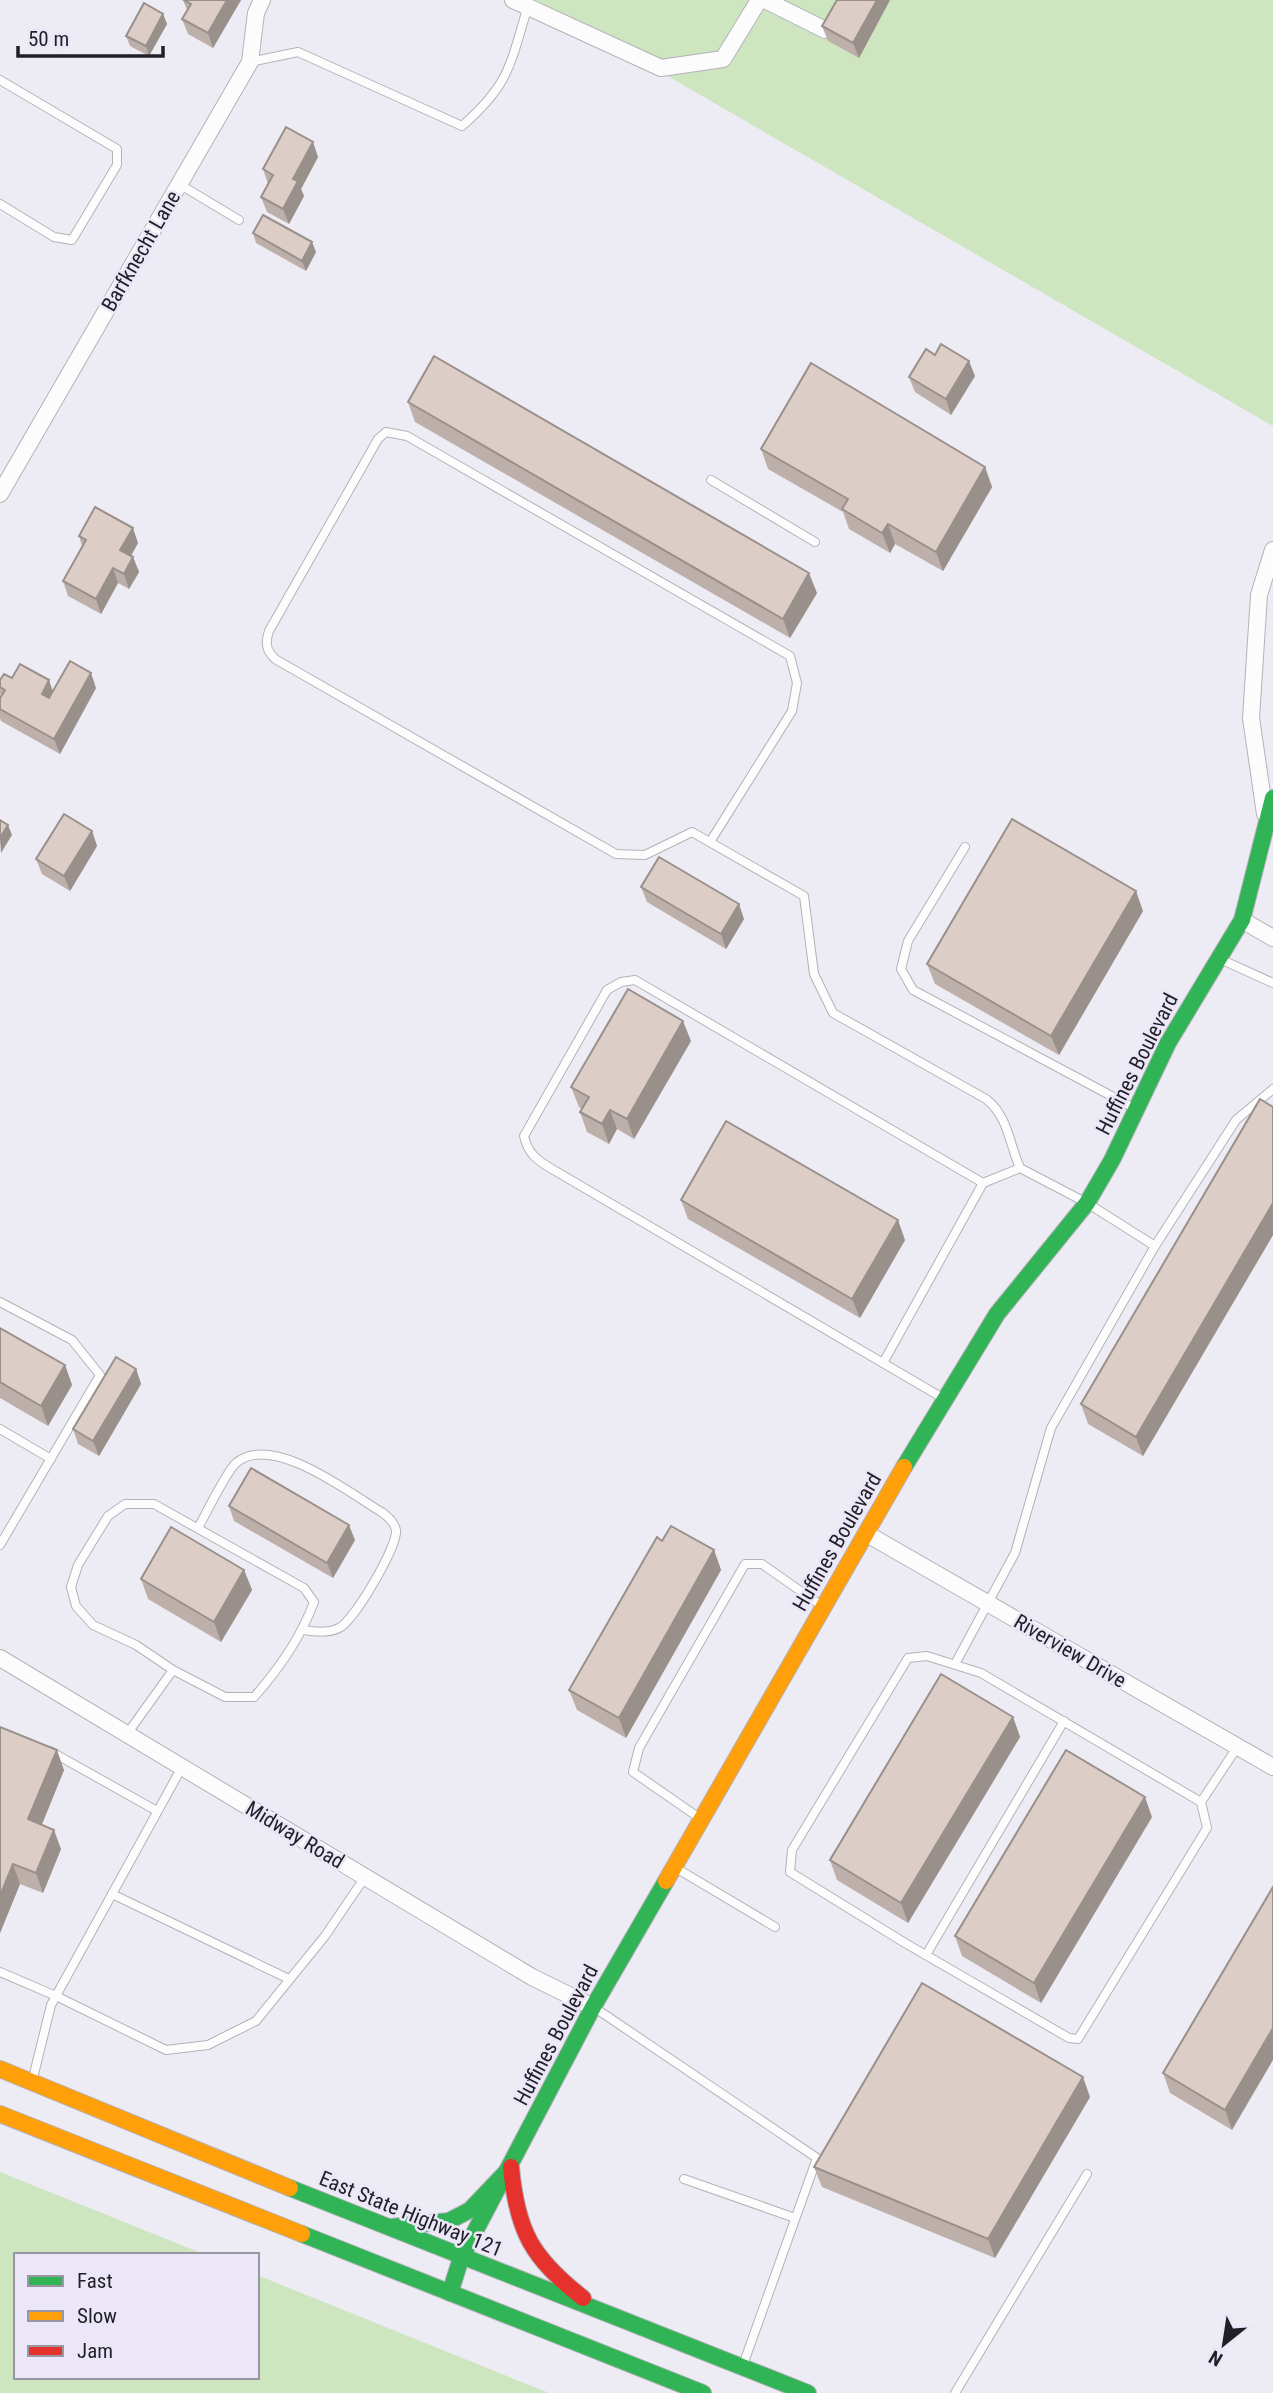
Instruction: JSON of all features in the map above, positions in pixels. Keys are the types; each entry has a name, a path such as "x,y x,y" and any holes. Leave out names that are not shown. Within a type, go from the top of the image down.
{"main road":[{"name":"Huffines Boulevard","path":"450,2293 461,2258 593,2007 943,1398 997,1314 1087,1203 1112,1160 1134,1108 1217,957 1242,920 1273,798"},
{"name":"East State Highway 121","path":"0,2068 461,2258 808,2393"},
{"path":"0,2114 703,2393"},
{"path":"387,2227 450,2221 470,2210 511,2167"},
{"path":"511,2167 513,2208 519,2229 537,2258 604,2314"}],"street":[{"name":"Barfknecht Lane","path":"0,494 250,62 256,13 262,0"},
{"path":"520,3 662,68 723,59 759,0"},
{"path":"765,0 825,30"},
{"name":"Huffines Boulevard","path":"1267,822 1251,718 1259,595 1273,550"},
{"path":"1242,920 1273,938"},
{"name":"Riverview Drive","path":"867,1534 1273,1766"},
{"name":"Midway Road","path":"0,1658 532,1977 593,2007"}],"lane":[{"path":"250,62 298,52 462,126 489,102 506,78 520,3"},
{"path":"0,80 117,149 117,164 72,240 54,237 0,204"},
{"path":"179,184 239,220"},
{"path":"710,842 792,711 797,683 790,656 407,436 386,432 378,439 269,631 266,641 268,652 275,659 616,854 645,855 692,832 804,896 814,974 833,1013 998,1108 1020,1168 1087,1203 1154,1246"},
{"path":"711,480 815,542"},
{"path":"965,847 908,941 901,970 914,990 1134,1108"},
{"path":"1217,957 1273,983"},
{"path":"943,1398 552,1169 533,1157 524,1136 607,990 621,982 635,980 983,1183"},
{"path":"955,1664 1015,1553 1051,1428 1154,1246 1236,1120 1273,1089"},
{"path":"883,1363 983,1183 1020,1168"},
{"path":"0,1302 72,1340 100,1375 0,1545"},
{"path":"0,1429 51,1459"},
{"path":"198,1528 236,1463 252,1455 265,1454 303,1465 394,1522 396,1533 389,1554 342,1627 328,1632 302,1630"},
{"path":"125,1504 154,1504 304,1588 314,1602 302,1630 271,1678 254,1697 225,1697 173,1670 136,1645 93,1625 76,1606 71,1587 78,1565 108,1516 125,1504"},
{"path":"701,1820 633,1772 639,1748 745,1564 762,1564 824,1608"},
{"path":"927,1656 955,1664 981,1673 1201,1802 1207,1828 1078,2039 1069,2038 790,1872 792,1850 908,1658 927,1656"},
{"path":"127,1734 173,1670"},
{"path":"926,1955 1064,1721"},
{"path":"37,1744 157,1811"},
{"path":"1201,1802 1238,1746"},
{"path":"32,2081 56,1996 182,1767"},
{"path":"674,1867 775,1927"},
{"path":"0,1972 166,2050 208,2045 256,2021 365,1877"},
{"path":"112,1894 289,1979"},
{"path":"593,2007 817,2158 742,2368"},
{"path":"955,2393 1087,2174"},
{"path":"684,2179 795,2218"}],"green space":[{"path":"536,0 1273,0 1273,426"},
{"path":"0,2172 201,2253 14,2253 14,2379 259,2379 259,2276 549,2393 0,2393"}],"building":[{"path":"184,0 227,0 208,33 182,19 191,4"},
{"path":"837,0 877,0 853,43 822,26"},
{"path":"144,3 163,14 146,46 126,36"},
{"path":"286,127 313,142 293,179 298,181 283,209 261,197 273,175 263,169"},
{"path":"263,215 312,242 302,261 253,233"},
{"path":"941,344 969,361 946,399 909,377 926,349 935,355"},
{"path":"434,356 809,573 783,619 408,402"},
{"path":"811,363 985,467 936,552 888,524 882,533 842,509 848,499 761,449"},
{"path":"95,507 133,528 120,550 133,557 124,574 113,568 96,599 63,581 86,540 79,536"},
{"path":"70,661 91,673 54,739 0,709 0,698 5,690 0,687 0,680 4,674 12,678 20,664 49,680 42,694 49,698"},
{"path":"64,814 92,831 64,876 36,859"},
{"path":"1012,819 1136,891 1051,1036 927,964"},
{"path":"0,820 8,825 0,838"},
{"path":"659,857 739,904 721,934 641,887"},
{"path":"628,989 683,1021 627,1119 610,1110 602,1124 580,1112 589,1097 571,1087"},
{"path":"1260,1099 1273,1107 1273,1203 1136,1437 1081,1404"},
{"path":"726,1121 898,1220 852,1299 681,1200"},
{"path":"0,1328 65,1365 41,1406 0,1382"},
{"path":"116,1357 136,1369 93,1441 73,1429"},
{"path":"251,1468 349,1525 327,1563 229,1506"},
{"path":"671,1526 714,1550 619,1718 569,1690 657,1537 662,1541"},
{"path":"171,1527 244,1570 214,1622 141,1579"},
{"path":"941,1674 1013,1717 901,1903 830,1860"},
{"path":"0,1727 57,1750 28,1819 54,1830 36,1873 13,1864 0,1896"},
{"path":"1066,1750 1145,1797 1034,1983 955,1936"},
{"path":"1273,1887 1273,2028 1225,2110 1163,2073"},
{"path":"922,1983 1083,2077 988,2239 814,2167"}],"traffic: fast":[{"path":"904,1467 997,1314 1087,1203 1112,1160 1168,1043 1242,920 1273,798"},
{"path":"450,2293 461,2258 593,2007 666,1881"},
{"path":"391,2227 449,2221 470,2210 511,2167"},
{"path":"290,2188 808,2393"},
{"path":"302,2234 703,2393"}],"traffic: slow":[{"path":"666,1881 904,1467"},
{"path":"0,2069 290,2188"},
{"path":"0,2114 302,2234"}],"traffic: jam":[{"path":"511,2167 518,2209 530,2242 551,2270 583,2298"}]}
